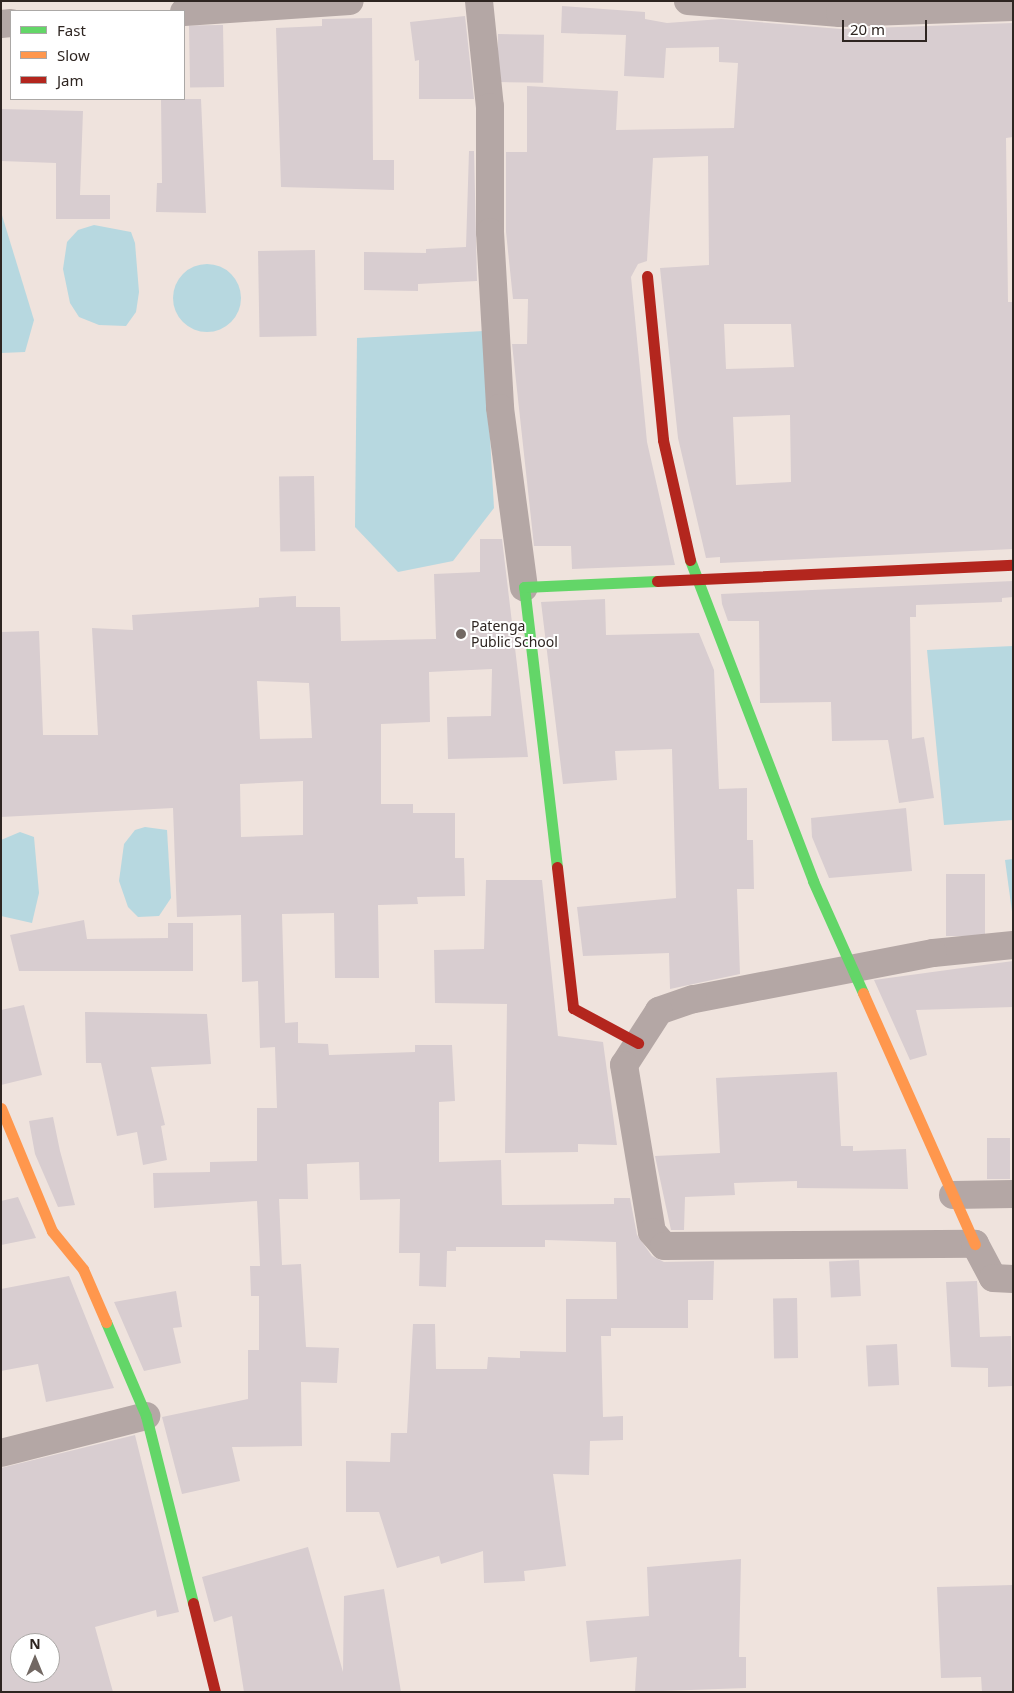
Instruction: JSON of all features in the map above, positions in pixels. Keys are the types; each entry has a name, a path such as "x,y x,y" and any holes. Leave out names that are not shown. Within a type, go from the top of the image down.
{"street":[{"path":"185,12 350,1"},
{"path":"478,1 490,107 490,232 500,408 524,587 573,1008 638,1043"},
{"path":"688,1 840,13 1013,7"},
{"path":"648,276 663,440 694,577 813,881 975,1244 993,1278 1013,1279"},
{"path":"524,587 694,577 1013,565"},
{"path":"975,1244 664,1246 652,1232 624,1065 659,1011 693,999 933,953 1013,945"},
{"path":"1,1108 32,1190 52,1231 83,1269 146,1416 215,1692"},
{"path":"953,1195 1013,1194"},
{"path":"1,1453 146,1416"}],"water":[{"path":"1,212 34,320 25,352 1,353"},
{"path":"94,225 131,232 135,243 139,292 136,312 126,326 99,325 79,317 70,303 63,269 67,242 78,230"},
{"path":"200,264 214,264 226,269 236,279 241,291 241,305 236,317 226,327 214,332 200,332 188,327 178,317 173,305 173,291 178,279 188,269"},
{"path":"484,331 494,508 453,561 398,572 355,527 357,338"},
{"path":"1013,646 1013,820 944,825 927,650"},
{"path":"145,827 167,830 171,898 159,916 138,917 128,907 119,881 124,844 135,830"},
{"path":"20,832 34,837 39,893 32,923 1,916 1,840"},
{"path":"1013,859 1013,919 1005,860"}],"building":[{"path":"562,6 645,12 645,19 667,23 721,19 841,29 1013,23 1013,137 1006,138 1008,302 1013,302 1013,549 720,563 720,557 706,558 678,438 660,268 709,265 708,156 653,158 647,261 638,264 631,277 647,442 675,565 572,569 571,546 534,546 512,344 527,344 528,299 513,299 506,232 506,152 527,152 527,86 618,91 616,130 734,128 738,63 719,62 719,47 666,48 664,78 624,76 626,35 561,33","holes":["724,324 791,324 794,367 726,369","790,415 791,482 736,485 733,417"]},
{"path":"465,16 474,99 419,99 419,60 415,61 410,22"},
{"path":"372,18 373,160 394,160 394,190 281,187 276,28 322,26 322,19"},
{"path":"223,25 224,87 190,88 189,26"},
{"path":"498,34 544,35 543,83 497,82"},
{"path":"201,99 206,213 156,212 157,183 162,183 161,100"},
{"path":"1,109 83,111 80,195 110,195 110,219 56,219 56,163 1,161"},
{"path":"469,151 474,151 477,281 418,284 418,291 364,290 364,252 426,253 426,249 466,247"},
{"path":"315,250 317,336 260,337 258,251"},
{"path":"314,476 315,551 280,552 279,477"},
{"path":"480,539 502,539 528,757 448,759 447,717 491,716 492,669 429,672 430,722 381,724 381,804 413,804 413,813 455,813 455,858 464,858 465,896 417,897 418,904 378,905 379,978 335,978 334,913 282,914 285,1023 298,1022 298,1043 328,1044 329,1055 415,1052 415,1045 452,1045 455,1101 439,1102 439,1162 501,1160 502,1205 614,1204 614,1198 630,1198 637,1235 652,1256 664,1262 714,1261 713,1300 688,1300 688,1328 611,1328 611,1336 601,1336 603,1417 623,1416 623,1440 590,1441 589,1475 553,1474 566,1566 524,1571 525,1581 484,1583 483,1551 441,1564 439,1556 397,1568 379,1512 346,1512 346,1461 390,1462 391,1433 407,1433 413,1324 435,1324 436,1369 487,1369 488,1357 520,1358 520,1351 566,1352 566,1299 617,1299 616,1242 545,1240 545,1247 456,1247 456,1251 447,1251 446,1287 419,1286 420,1253 399,1253 400,1199 360,1200 359,1162 307,1164 308,1199 279,1199 282,1265 301,1264 306,1347 339,1348 337,1383 301,1382 302,1446 232,1447 240,1481 182,1494 162,1417 248,1399 248,1350 259,1350 259,1296 251,1296 250,1266 260,1266 257,1201 154,1208 153,1173 210,1172 210,1162 257,1161 257,1108 277,1108 275,1047 260,1048 258,981 242,982 241,915 177,917 173,808 1,817 1,632 39,631 43,735 98,735 92,628 133,630 132,615 259,607 259,598 296,596 296,607 340,607 341,641 436,639 434,574 480,572","holes":["257,681 309,683 312,738 260,739","303,781 303,835 241,837 240,784"]},
{"path":"1013,581 1013,597 1002,598 1002,602 916,605 916,617 910,617 912,739 924,737 934,798 899,803 888,740 832,741 831,702 760,703 759,621 728,621 722,604 721,594"},
{"path":"605,599 606,635 699,633 714,670 719,789 747,788 747,840 753,840 754,889 737,889 740,974 670,989 669,953 583,956 577,907 676,898 672,749 615,751 617,780 563,784 541,602"},
{"path":"906,808 912,871 829,878 812,837 811,818"},
{"path":"946,874 985,874 985,936 946,936"},
{"path":"486,880 542,880 558,1036 603,1042 617,1145 578,1144 578,1152 505,1153 507,1004 435,1003 434,950 484,949"},
{"path":"84,920 87,939 168,938 168,923 193,923 193,971 19,971 10,935"},
{"path":"1013,961 1013,1007 916,1010 927,1055 910,1060 874,980"},
{"path":"24,1005 42,1075 1,1085 1,1010"},
{"path":"85,1012 207,1014 211,1064 151,1067 165,1125 161,1126 167,1160 143,1165 137,1132 117,1136 101,1063 86,1063"},
{"path":"837,1072 841,1146 853,1146 853,1151 906,1149 908,1189 797,1188 797,1181 734,1183 735,1195 685,1197 684,1230 671,1230 655,1156 720,1153 716,1078"},
{"path":"53,1117 75,1205 58,1207 35,1154 29,1121"},
{"path":"987,1138 1010,1138 1010,1179 987,1179"},
{"path":"18,1197 36,1238 1,1245 1,1201"},
{"path":"859,1260 861,1296 831,1298 829,1262"},
{"path":"69,1276 114,1388 46,1402 38,1364 1,1371 1,1289"},
{"path":"977,1281 980,1337 1011,1336 1012,1386 988,1387 988,1368 951,1367 946,1282"},
{"path":"176,1291 182,1327 173,1328 181,1363 144,1371 114,1302"},
{"path":"773,1298 797,1298 798,1358 774,1358"},
{"path":"897,1344 899,1385 868,1387 866,1346"},
{"path":"135,1435 179,1612 157,1617 156,1610 95,1627 113,1692 1,1692 1,1468"},
{"path":"308,1547 343,1672 344,1596 384,1589 401,1692 244,1692 232,1616 214,1622 202,1577"},
{"path":"741,1559 739,1657 746,1657 746,1688 635,1692 637,1657 590,1662 586,1621 649,1616 647,1567"},
{"path":"1013,1585 1013,1692 982,1692 981,1677 941,1678 937,1587"}],"traffic: fast":[{"path":"690,560 813,881 863,993"},
{"path":"557,867 524,587 657,581"},
{"path":"106,1322 146,1416 193,1603"}],"traffic: slow":[{"path":"863,993 975,1244"},
{"path":"1,1108 52,1231 83,1269 106,1322"}],"traffic: jam":[{"path":"647,276 663,440 690,560"},
{"path":"657,581 1013,565"},
{"path":"557,867 573,1008 638,1043"},
{"path":"193,1603 215,1692"}],"place":[{"name":"Patenga Public School","path":"461,634"}]}
